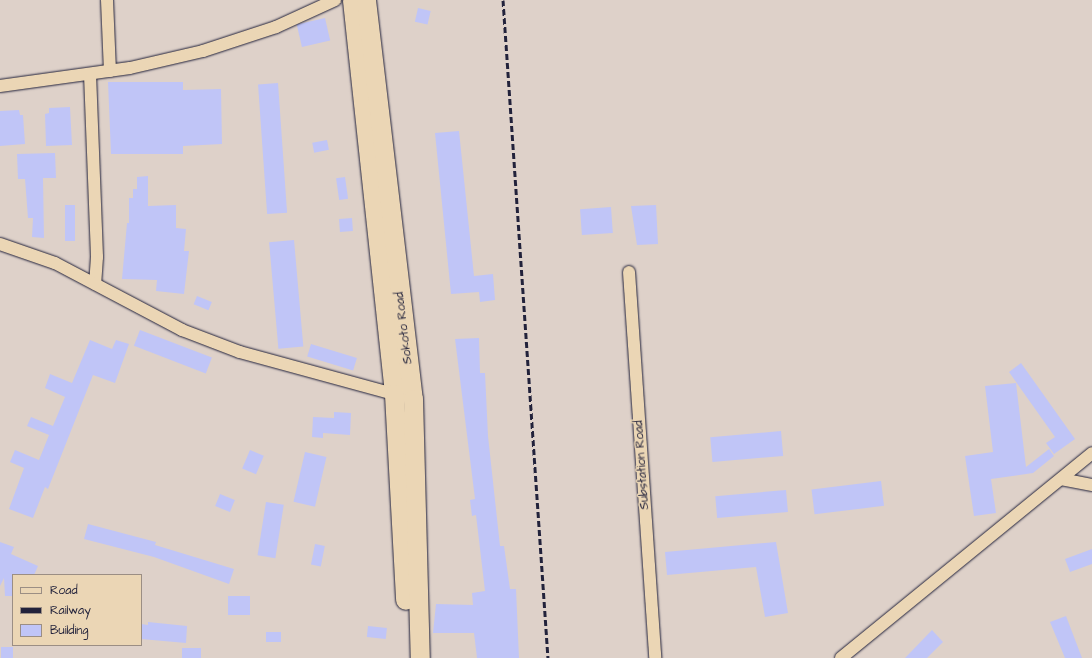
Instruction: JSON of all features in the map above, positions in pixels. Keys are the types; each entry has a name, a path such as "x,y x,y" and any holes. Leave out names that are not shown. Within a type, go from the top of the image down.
{"main road":[{"name":"Sokoto Road","path":"352,0 394,394 407,658"},
{"name":"Sokoto Road","path":"366,0 413,399 420,658"}],"street":[{"path":"108,0 110,71"},
{"path":"0,86 110,71 203,51 276,27 335,0"},
{"path":"90,74 97,257 95,284"},
{"path":"0,244 55,263 182,330 240,352 394,394"},
{"name":"Substation Road","path":"629,272 655,658"},
{"path":"841,658 1092,453"},
{"path":"1061,479 1092,485"}],"building":[{"path":"418,8 431,11 428,25 415,22"},
{"path":"325,18 330,40 302,47 297,25"},
{"path":"108,82 183,82 183,90 221,89 222,144 183,146 183,154 111,154"},
{"path":"278,83 287,213 267,214 258,84"},
{"path":"70,107 72,145 46,146 45,114 49,113 49,108"},
{"path":"19,110 20,115 23,115 25,144 0,146 0,111"},
{"path":"459,131 474,276 493,274 495,300 480,302 479,292 451,294 435,133"},
{"path":"327,140 329,150 314,153 312,143"},
{"path":"55,153 56,178 43,178 44,238 32,237 33,218 28,218 25,179 18,179 17,154"},
{"path":"148,176 148,206 176,205 176,228 186,229 184,251 189,251 184,294 156,291 157,280 122,279 127,223 129,223 129,198 133,198 133,189 137,189 137,177"},
{"path":"345,177 348,199 339,200 336,178"},
{"path":"65,205 75,205 75,241 65,241"},
{"path":"656,205 658,244 637,245 631,206"},
{"path":"611,207 613,233 582,235 580,209"},
{"path":"352,218 353,231 340,232 339,219"},
{"path":"294,240 303,347 278,349 269,242"},
{"path":"197,296 212,302 208,310 194,304"},
{"path":"140,330 212,358 206,373 134,346"},
{"path":"479,338 480,373 485,373 488,436 500,546 504,546 510,589 516,589 519,658 477,658 474,633 433,633 436,604 473,605 472,593 485,591 476,515 472,516 470,500 475,499 455,339"},
{"path":"90,340 112,349 116,340 129,344 115,383 93,375 48,489 45,487 33,518 9,509 24,468 10,462 15,450 39,460 49,435 27,426 31,417 53,426 65,397 45,388 50,374 72,383"},
{"path":"311,344 357,358 353,370 307,356"},
{"path":"1021,363 1075,439 1054,454 1046,443 1055,437 1009,372"},
{"path":"1016,383 1026,467 1049,449 1054,456 1033,473 991,479 996,513 974,516 965,456 993,452 985,386"},
{"path":"334,412 351,413 350,435 323,433 323,438 312,437 313,417 334,418"},
{"path":"781,431 783,456 712,462 710,437"},
{"path":"250,450 264,456 256,474 242,468"},
{"path":"305,452 326,457 315,507 294,502"},
{"path":"881,481 884,506 815,514 812,490"},
{"path":"786,490 788,512 717,518 715,496"},
{"path":"220,494 235,500 230,512 215,506"},
{"path":"266,502 284,505 275,558 258,555"},
{"path":"88,524 156,542 155,545 234,569 229,584 154,557 84,539"},
{"path":"0,542 14,547 11,554 38,566 34,574 12,574 12,596 5,596 4,578 0,586"},
{"path":"776,542 788,613 765,617 756,567 667,575 665,552"},
{"path":"315,544 325,546 321,567 311,565"},
{"path":"1092,549 1092,564 1070,572 1065,559"},
{"path":"228,596 250,596 250,615 228,615"},
{"path":"1066,616 1082,658 1065,658 1050,622"},
{"path":"148,622 187,626 186,643 142,639 142,624 148,625"},
{"path":"368,626 387,628 386,639 367,637"},
{"path":"932,630 943,642 927,658 905,658"},
{"path":"266,632 281,632 281,642 266,642"},
{"path":"1,647 13,647 13,658 1,658"},
{"path":"182,648 201,648 201,658 182,658"}],"railway":[{"path":"503,0 548,658"}]}
